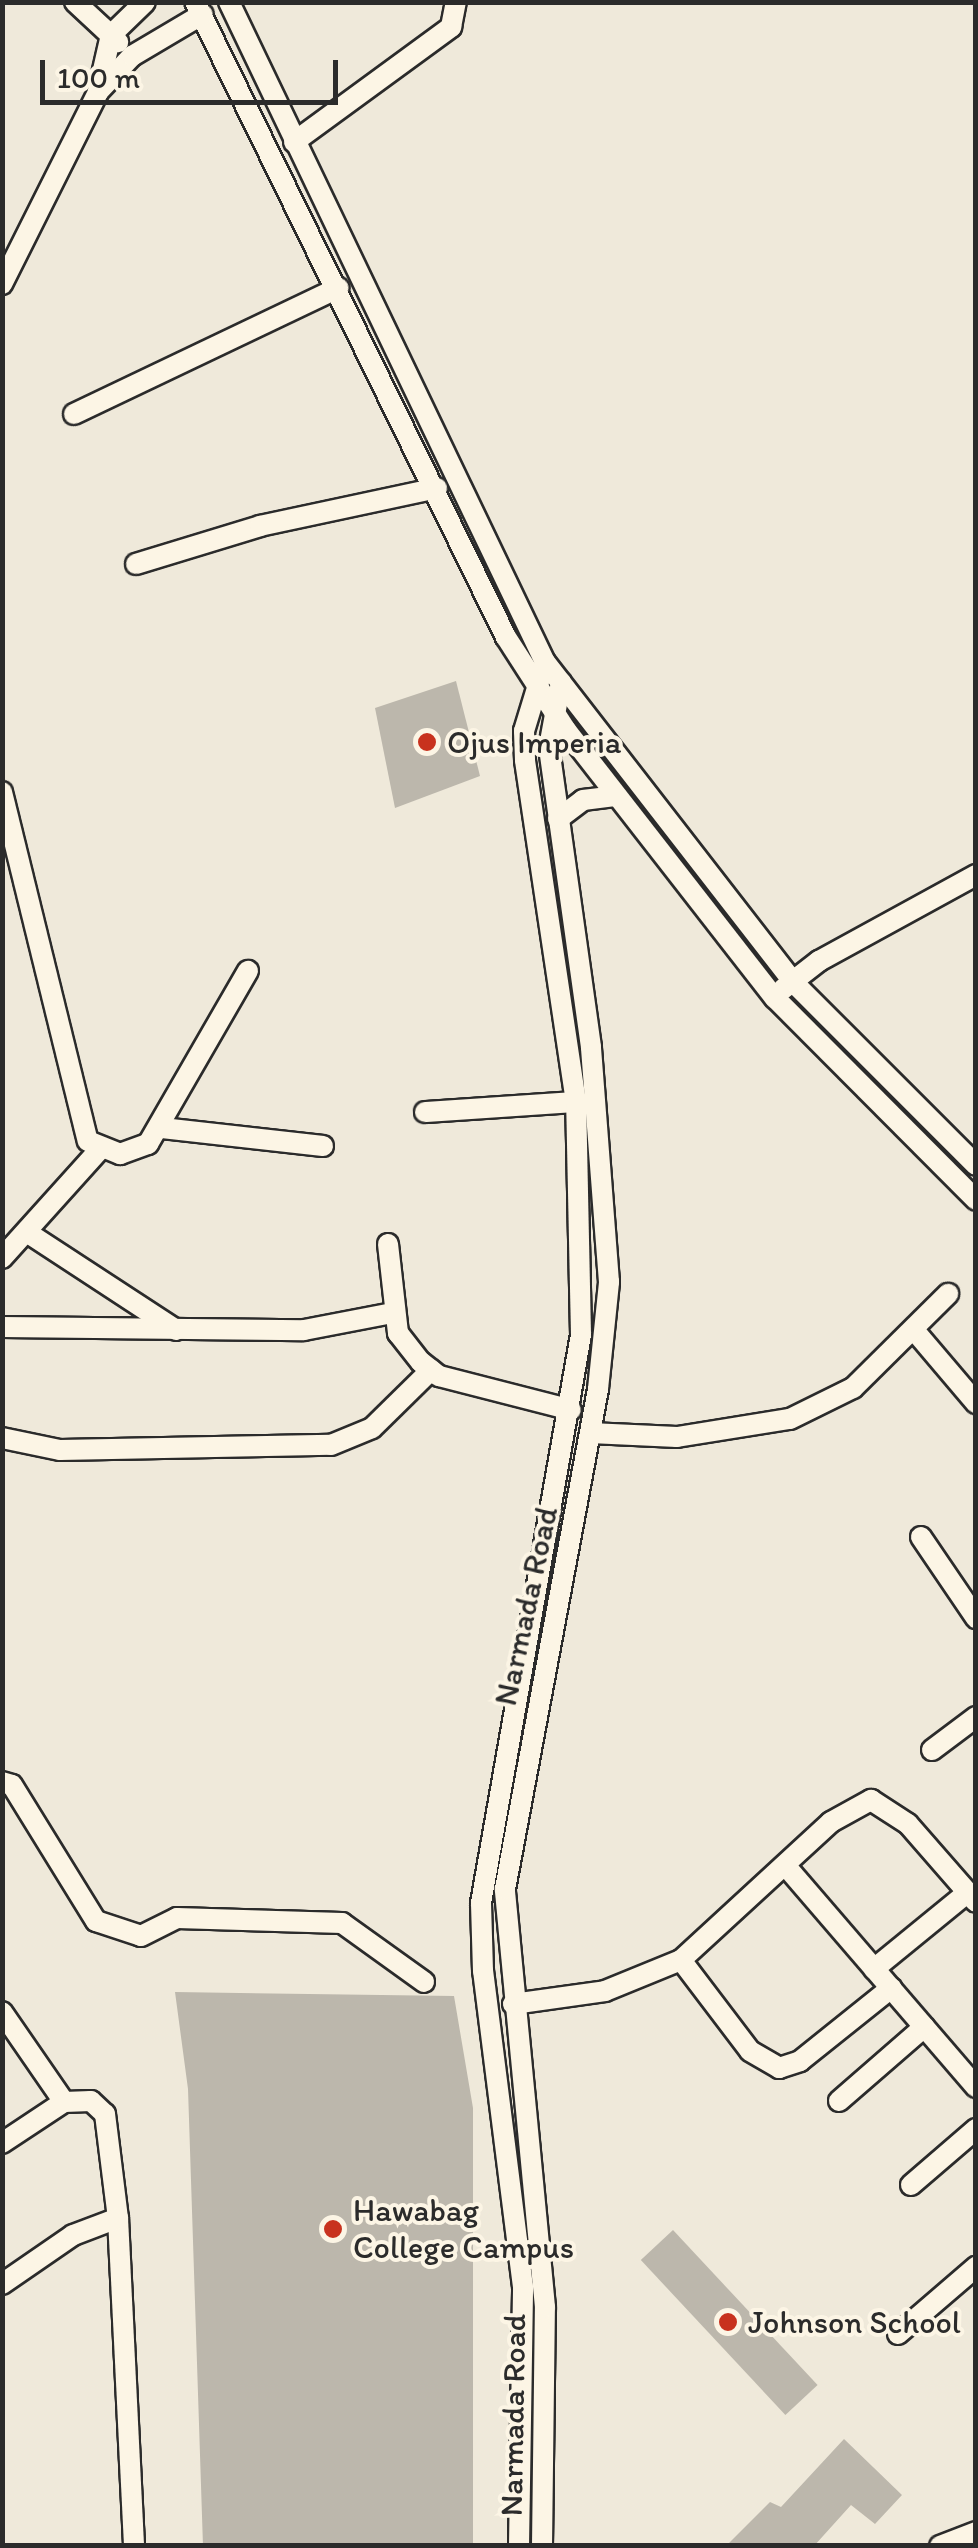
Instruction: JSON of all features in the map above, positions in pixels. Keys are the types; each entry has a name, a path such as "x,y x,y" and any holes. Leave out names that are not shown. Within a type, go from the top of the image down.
{"street":[{"path":"75,2 132,56"},
{"path":"2,284 98,92 111,35 145,2"},
{"path":"229,2 545,662 792,981 976,1165"},
{"path":"294,142 451,27 456,2"},
{"path":"98,92 132,56 199,8 438,488 506,637 551,707 775,998 976,1200"},
{"path":"74,414 338,288"},
{"path":"136,564 293,518 438,488"},
{"path":"519,2546 523,2287 483,1971 481,1903 571,1410 582,1301 576,1102 525,760 536,683 545,662"},
{"name":"Narmada Road","path":"542,2546 545,2307 514,2004 507,1870 590,1433 609,1282 605,1186 548,747 551,707 561,682"},
{"path":"2,792 80,1131 100,1150 136,1152 162,1128 248,970"},
{"path":"558,820 583,800 617,796"},
{"path":"775,998 792,981 976,875"},
{"path":"425,1112 576,1102"},
{"path":"162,1128 323,1146"},
{"path":"2,1258 100,1150"},
{"path":"28,1233 178,1331"},
{"path":"388,1244 392,1313 407,1347 431,1370 571,1410"},
{"path":"590,1433 678,1437 790,1420 853,1388 948,1294"},
{"path":"2,1327 304,1330 392,1313"},
{"path":"914,1330 976,1403"},
{"path":"2,1438 60,1450 330,1445 372,1428 431,1370"},
{"path":"921,1537 976,1618"},
{"path":"932,1750 976,1716"},
{"path":"2,1782 12,1786 96,1921 142,1936 177,1918 342,1922 424,1982"},
{"path":"514,2004 605,1991 681,1960 831,1822 871,1800 908,1824 971,1898 874,1969"},
{"path":"785,1866 976,2087"},
{"path":"681,1960 750,2050 779,2068 800,2060 891,1988"},
{"path":"2,2012 64,2102"},
{"path":"839,2101 924,2027"},
{"path":"2,2143 64,2102 91,2101 105,2114 118,2218 134,2546"},
{"path":"911,2184 976,2129"},
{"path":"2,2284 72,2236 118,2218"},
{"path":"898,2334 976,2267"},
{"path":"940,2546 976,2532"}],"building":[{"name":"Ojus Imperia","path":"456,681 480,776 395,808 375,708"},
{"name":"Hawabag College Campus","path":"175,1992 454,1996 473,2108 473,2546 203,2546 188,2089"},
{"name":"Johnson School","path":"673,2230 818,2385 785,2415 641,2260"},
{"name":"Johnson School","path":"844,2439 902,2495 875,2524 851,2505 814,2546 726,2546 770,2502 781,2507"}],"place":[{"name":"Ojus Imperia","path":"427,742"},
{"name":"Hawabag College Campus","path":"333,2229"},
{"name":"Johnson School","path":"728,2322"}]}
